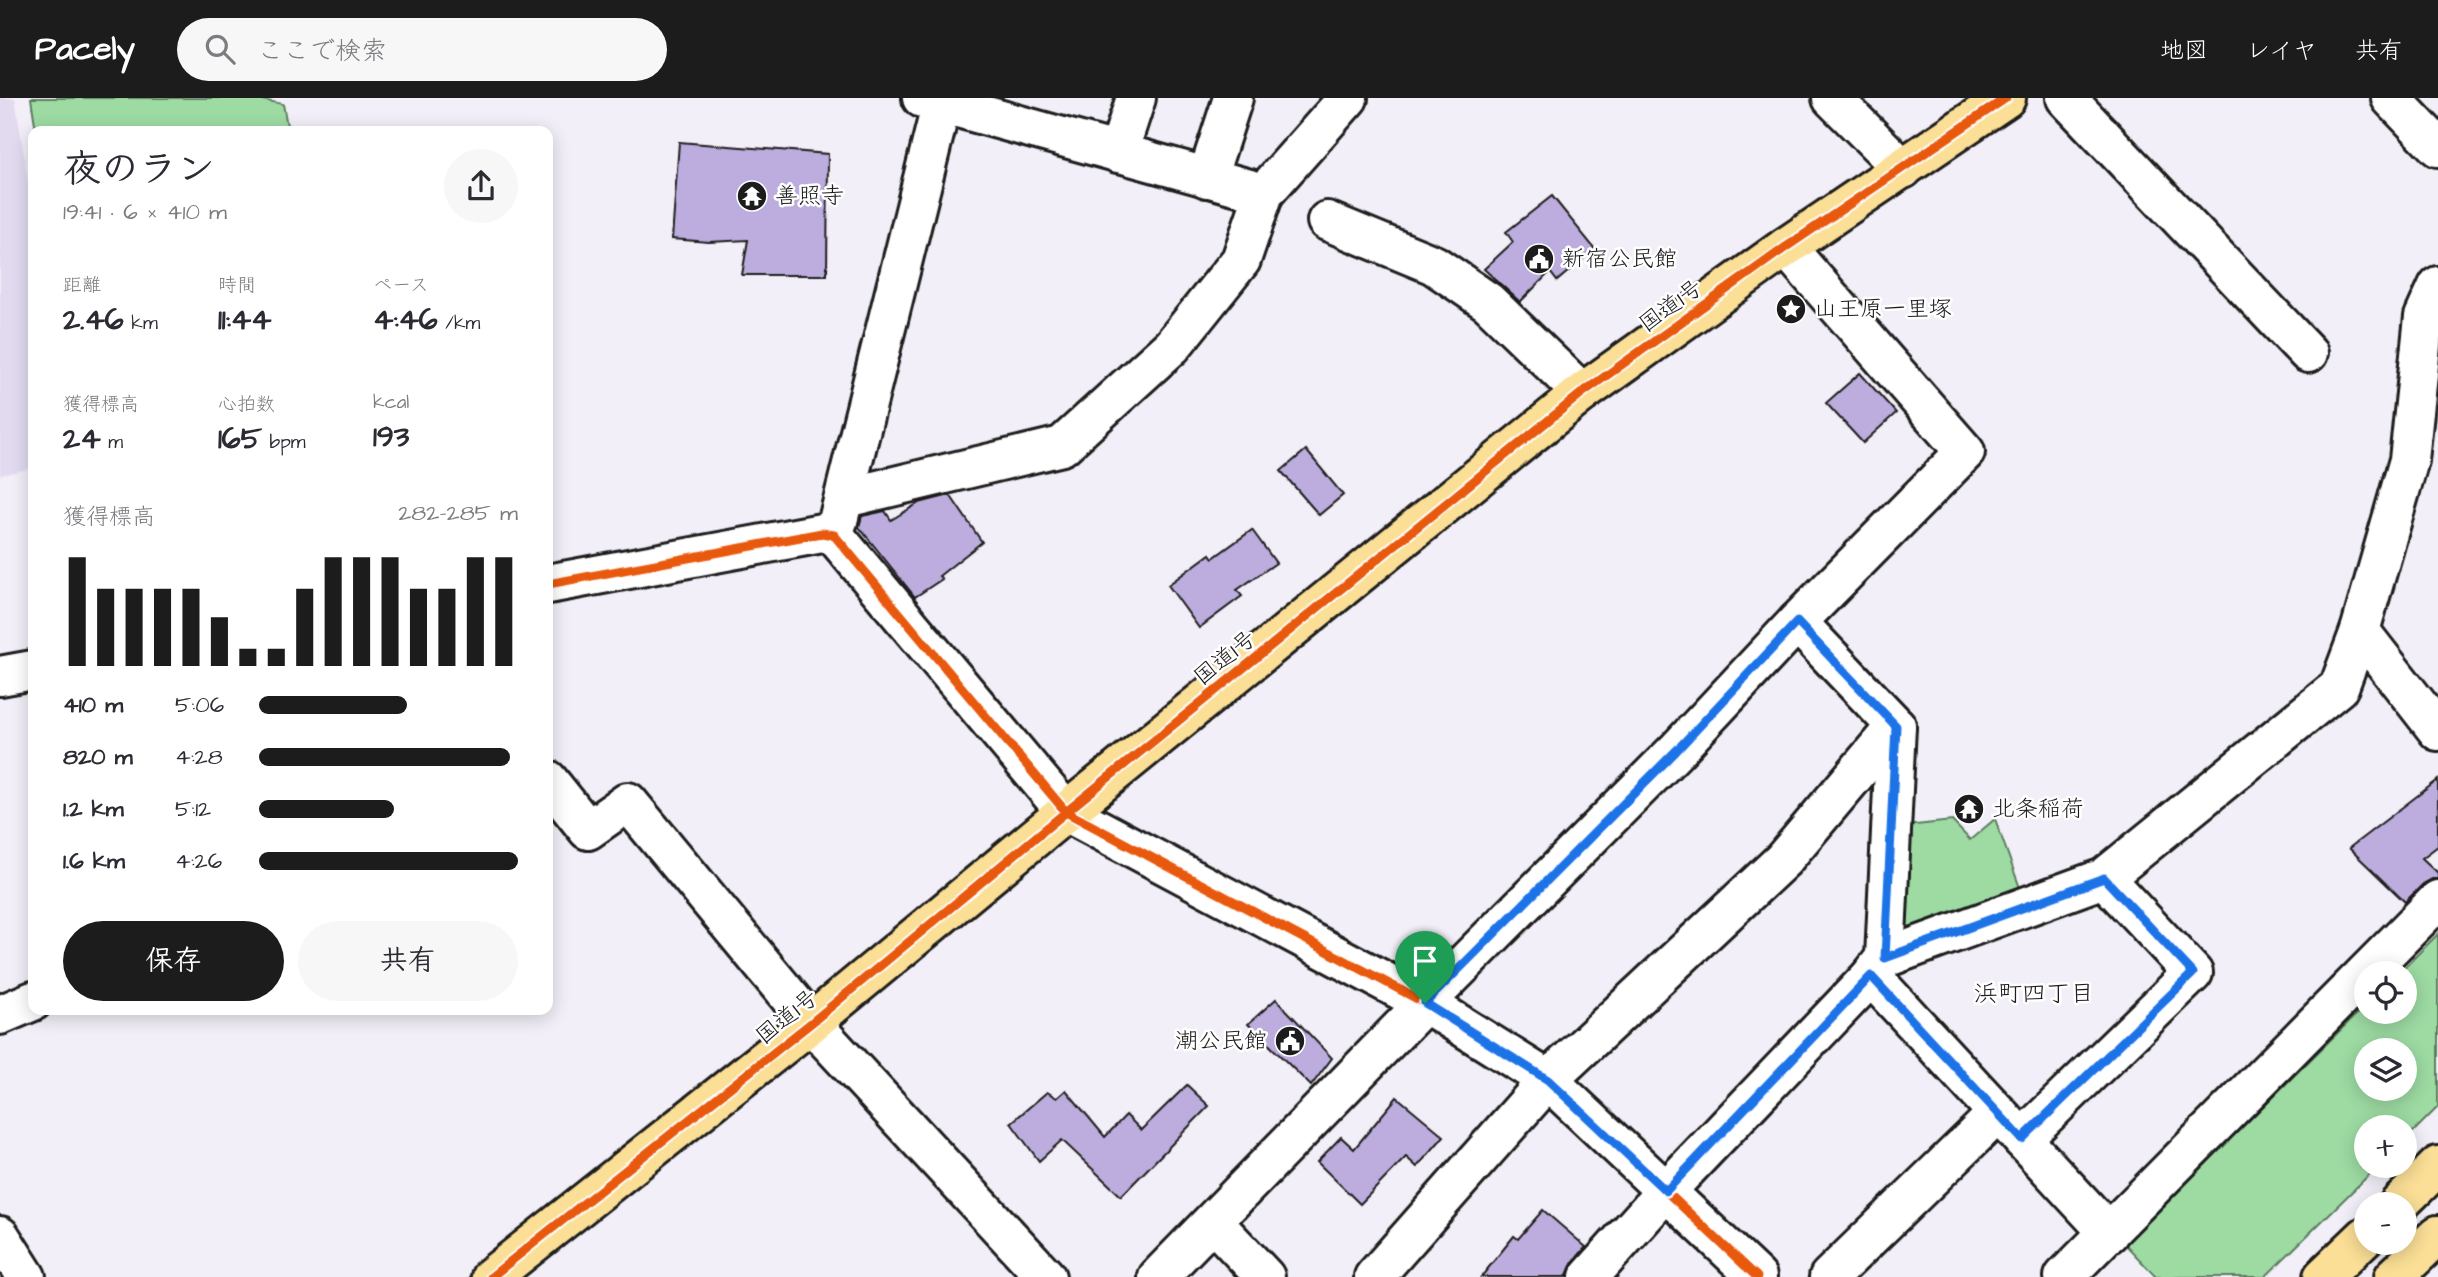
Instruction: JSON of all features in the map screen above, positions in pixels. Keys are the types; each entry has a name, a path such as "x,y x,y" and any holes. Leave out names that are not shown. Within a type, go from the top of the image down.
{"highway":[{"name":"国道1号","path":"491,1277 810,1023 1582,393 1786,247 2006,98"},
{"path":"2411,1192 2438,1166"},
{"path":"2394,1277 2438,1235"},
{"path":"2323,1277 2354,1247"}],"street":[{"path":"1118,153 1136,98"},
{"path":"1207,178 1233,98"},
{"path":"845,499 1062,446 1172,346 1241,260 1264,193 1326,114 1348,98"},
{"path":"1832,98 1903,169"},
{"path":"2066,98 2308,353"},
{"path":"2391,98 2438,147"},
{"path":"834,536 845,499 936,100 1264,193"},
{"path":"1327,221 1434,265 1488,302 1582,393"},
{"path":"1158,1277 1676,751 1797,622 1965,452 1786,247"},
{"path":"1589,1277 1666,1191 1878,967 2104,878 2339,687 2360,631 2409,460 2427,417 2424,317 2438,286"},
{"path":"553,583 822,533 834,536 1066,812 1425,1003 1548,1080 1757,1277"},
{"path":"1797,622 1896,726 1878,967 2010,1126 2109,1233"},
{"path":"2360,631 2435,721"},
{"path":"0,676 28,671"},
{"path":"1374,1277 1548,1080 1783,860 1896,726"},
{"path":"553,786 587,830 628,802 810,1023 1046,1277"},
{"path":"1829,1277 2193,973 2104,878"},
{"path":"2064,1277 2438,900"},
{"path":"0,1015 28,1003"},
{"path":"1213,1222 1265,1277"},
{"path":"0,1236 26,1277"}],"shaded area":[{"path":"0,98 15,98 28,180 28,469 0,475"}],"green space":[{"path":"31,98 252,98 283,104 287,126 35,126"},
{"path":"1995,819 2024,899 1894,946 1898,827 1952,821 1970,840"},
{"path":"2438,934 2438,1107 2417,1128 2417,1115 2354,1115 2354,1178 2366,1178 2265,1277 2156,1277 2124,1243 2354,1017 2354,1024 2417,1024 2417,961 2411,961"}],"building":[{"name":"善照寺","path":"679,142 828,154 827,275 742,275 748,240 709,242 672,239"},
{"name":"新宿公民館","path":"1552,196 1595,249 1557,281 1550,272 1520,302 1484,269 1513,242 1506,232"},
{"path":"1860,373 1896,413 1863,443 1826,403"},
{"path":"1306,450 1343,495 1319,515 1281,471"},
{"path":"950,495 982,542 939,576 942,579 915,597 859,527 862,516 885,511 891,520 919,503"},
{"path":"1252,530 1276,563 1237,590 1242,596 1199,628 1168,585 1210,554 1213,558"},
{"path":"2438,780 2438,846 2422,858 2438,873 2438,879 2423,884 2405,902 2349,848"},
{"name":"潮公民館","path":"1276,999 1332,1058 1311,1086 1248,1024"},
{"path":"1187,1085 1209,1106 1121,1196 1062,1140 1039,1161 1011,1123 1047,1092 1057,1098 1066,1090 1105,1137 1126,1115 1141,1130"},
{"path":"1397,1097 1444,1136 1417,1167 1406,1157 1360,1204 1317,1162 1341,1137 1354,1149"},
{"path":"1543,1210 1586,1247 1573,1262 1566,1277 1481,1277 1514,1236 1518,1239"}],"cycle path":[{"path":"491,1277 811,1023 1582,393 1786,247 2006,98"},
{"path":"553,583 822,533 834,535 1066,812 1425,1003 1548,1080 1757,1277"}],"place":[{"name":"善照寺","path":"752,196"},
{"name":"新宿公民館","path":"1539,259"},
{"name":"山王原一里塚","path":"1791,309"},
{"name":"北条稲荷","path":"1969,809"},
{"name":"潮公民館","path":"1290,1041"}],"district":[{"name":"浜町四丁目","path":"2034,994"}],"route":[{"path":"1797,622 1896,726 1885,958 2104,878 2193,973 2022,1139 1871,976 1666,1191 1548,1080 1425,1003 1676,751 1797,622"}]}
